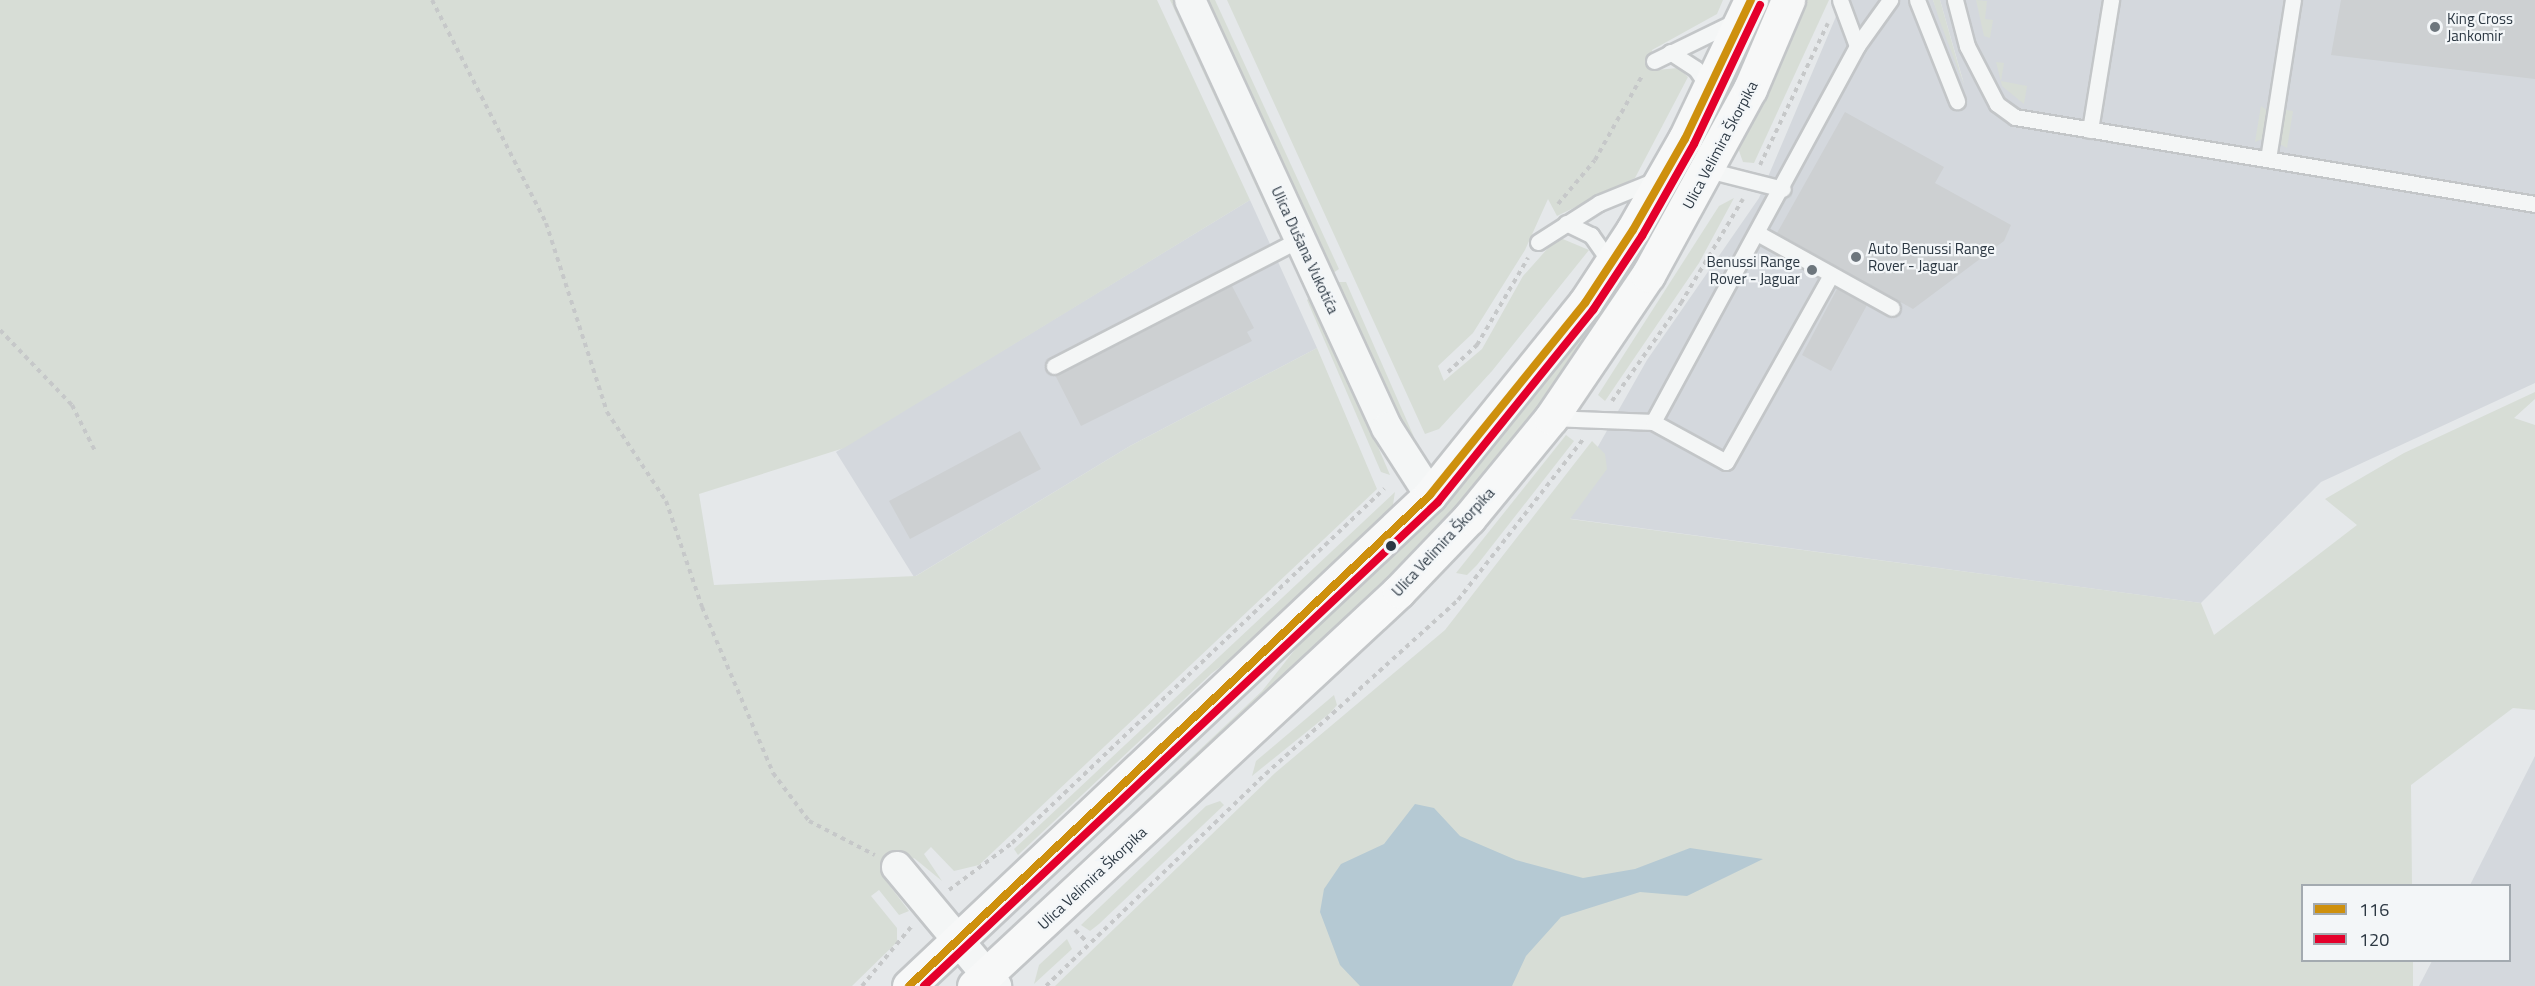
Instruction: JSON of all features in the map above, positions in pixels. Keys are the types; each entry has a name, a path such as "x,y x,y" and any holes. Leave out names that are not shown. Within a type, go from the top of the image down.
{"main road":[{"name":"Ulica Velimira Škorpika","path":"985,982 1399,591 1469,518 1551,418 1648,275 1708,170 1788,0"},
{"path":"909,986 958,939 1029,877 1430,495 1611,264 1664,177 1710,89 1747,9"}],"street":[{"name":"Ulica Dušana Vukotića","path":"1190,0 1387,428 1430,495"},
{"path":"897,867 958,939 985,982"}],"lane":[{"path":"1653,422 1759,234 1857,46 1890,0"},
{"path":"1917,0 1957,101"},
{"path":"1955,0 1967,46 1997,104 2015,117 2535,204"},
{"path":"2090,130 2111,0"},
{"path":"2268,159 2293,0"},
{"path":"1836,6 1857,46"},
{"path":"1654,61 1747,9"},
{"path":"1670,52 1696,69 1710,89"},
{"path":"1708,170 1783,189"},
{"path":"1538,242 1599,203 1664,177"},
{"path":"1566,223 1591,235 1611,264"},
{"path":"1759,234 1892,308"},
{"path":"1054,366 1300,239"},
{"path":"1551,418 1597,422 1653,422 1726,462 1831,274"}],"path":[{"path":"432,0 546,223 607,412 666,501 702,608 773,773 809,821 897,867"},
{"path":"1762,162 1836,6"},
{"path":"1046,986 1088,942 1458,600 1597,422 1681,303 1744,196"},
{"path":"0,330 72,405 95,451"},
{"path":"959,880 978,873 1012,843 1384,489"},
{"path":"862,986 914,924"},
{"path":"1073,928 1088,942"}],"shaded area":[{"path":"0,0 1157,0 1250,200 844,448 699,494 714,585 916,576 1130,446 1317,348 1377,489 979,865 954,871 931,847 924,854 942,881 914,858 886,881 909,911 899,915 879,890 871,896 897,928 897,942 852,986 0,986"},
{"path":"1170,0 1180,0 1279,219 1278,234"},
{"path":"1208,0 1215,0 1339,269 1333,273"},
{"path":"1227,0 1723,0 1717,14 1652,50 1657,70 1678,68 1688,77 1635,178 1557,216 1548,199 1525,250 1473,333 1438,366 1444,381 1482,349 1523,276 1558,237 1589,250 1492,371 1439,429 1425,434"},
{"path":"1764,0 1775,0 1761,36 1642,258 1565,373 1450,514 1363,606 1055,895 1051,890 1262,691 1309,632 1455,489 1555,368 1633,256"},
{"path":"1807,0 1829,0 1754,163 1743,162 1738,148"},
{"path":"1843,0 1933,0 1964,84 1940,0 2535,0 2535,383 2321,482 2201,603 1558,517 1647,360 1759,198"},
{"path":"1933,0 1940,0 1964,85 1939,19"},
{"path":"1976,0 1987,1 1985,19 1993,20 1990,38 1984,36"},
{"path":"1996,62 2004,63 2001,81 2027,86 2024,104 2002,86"},
{"path":"2261,106 2268,111 2265,138 2255,142"},
{"path":"2286,110 2293,111 2287,148 2278,143"},
{"path":"1734,198 1699,263 1605,401 1598,395 1719,206"},
{"path":"1250,200 1317,348 1130,446 914,577 836,452"},
{"path":"1338,282 1346,282 1414,437 1401,428"},
{"path":"1313,294 1390,475 1381,472 1307,300"},
{"path":"2535,392 2535,399 2514,418 2535,425 2535,710 2513,708 2411,785 2412,884 2301,884 2301,962 2413,962 2413,986 1055,986 1275,773 1445,630 1592,441 1605,454 1607,469 1570,519 2201,603 2214,635 2357,525 2325,499 2404,453"},
{"path":"1566,435 1574,441 1477,565 1467,575 1456,573"},
{"path":"1395,492 1391,517 1268,632 1212,673 1018,855 1014,849"},
{"path":"1334,695 1337,705 1330,713 1252,776 1256,761"},
{"path":"2535,756 2535,986 2419,986 2431,962 2511,962 2511,884 2471,884"},
{"path":"1220,801 1224,805 1099,924 1090,931 1081,925 1206,806"},
{"path":"1067,939 1072,949 1034,984 1039,965"}],"water":[{"path":"1415,804 1434,808 1460,836 1516,860 1583,878 1635,869 1690,848 1763,859 1687,896 1640,892 1561,917 1526,956 1512,986 1360,986 1340,965 1320,912 1324,889 1341,864 1384,844"}],"building":[{"name":"King Cross Jankomir","path":"2341,0 2535,0 2535,79 2331,55"},
{"path":"1845,112 1944,167 1935,183 2011,225 2004,241 1913,309 1777,233"},
{"path":"1232,286 1254,328 1247,332 1252,341 1081,426 1055,375"},
{"path":"1837,289 1867,305 1831,371 1802,355"},
{"path":"1020,431 1041,469 910,539 889,501"}],"transit line":[{"name":"116","path":"909,986 1430,495 1585,303 1633,230 1685,139 1751,0"},
{"name":"120","path":"924,986 1438,502 1593,310 1642,236 1694,144 1760,5"}],"place":[{"name":"King Cross Jankomir","path":"2435,27"},
{"name":"Auto Benussi Range Rover - Jaguar","path":"1856,257"},
{"name":"Benussi Range Rover - Jaguar","path":"1812,270"}]}
